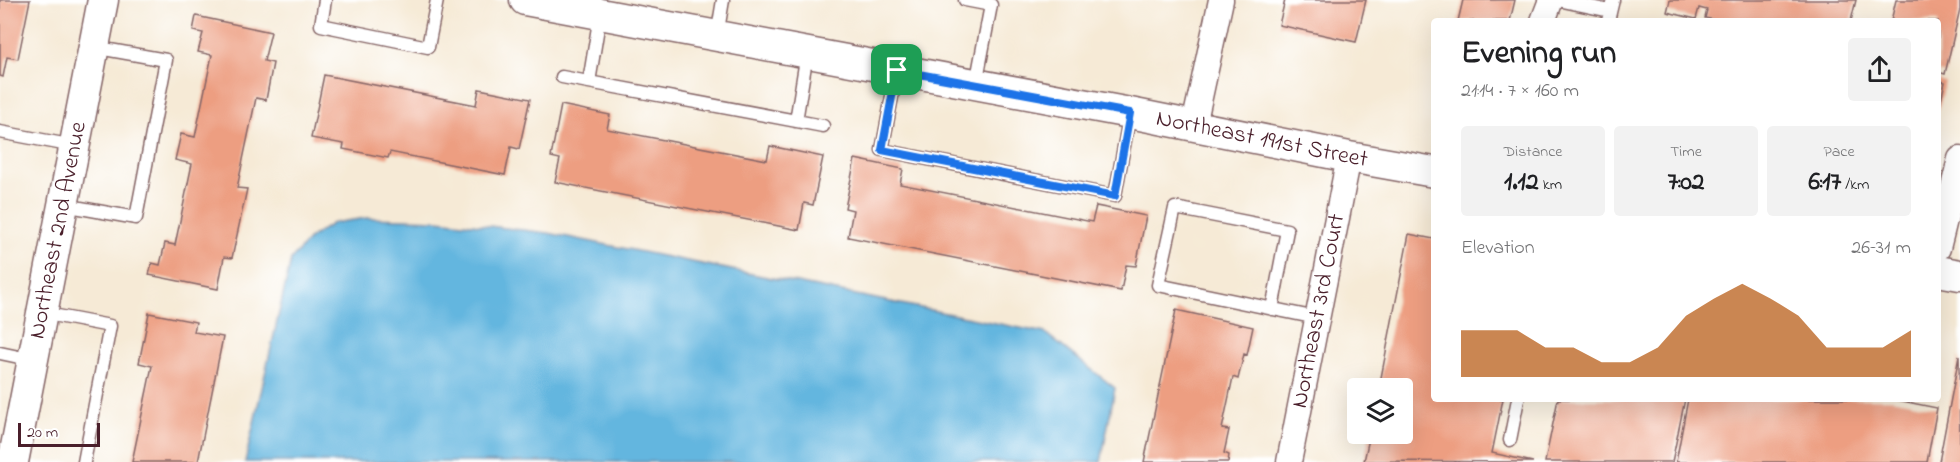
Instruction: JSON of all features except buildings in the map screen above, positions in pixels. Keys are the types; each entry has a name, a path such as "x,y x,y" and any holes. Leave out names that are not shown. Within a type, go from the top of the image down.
{"street":[{"name":"Northeast 2nd Avenue","path":"14,462 103,0"},
{"name":"Northeast 191st Street","path":"525,0 600,14 635,15 717,36 1431,171"},
{"path":"1194,125 1221,0"},
{"path":"1544,18 1551,0"},
{"name":"Northeast 3rd Court","path":"1289,462 1349,157"},
{"path":"1941,236 1960,159"},
{"path":"1941,272 1960,275"}],"lane":[{"path":"325,0 321,26 428,46 437,0"},
{"path":"717,36 723,0"},
{"path":"965,0 991,5 976,84"},
{"path":"1558,0 1610,11"},
{"path":"590,82 600,14"},
{"path":"63,205 136,218 166,60 93,47"},
{"path":"796,121 807,53"},
{"path":"897,70 882,150 1115,196 1130,113"},
{"path":"562,77 823,126"},
{"path":"0,132 74,146"},
{"path":"1272,309 1287,230 1174,208 1158,285 1272,309 1317,318"},
{"path":"42,314 110,326 84,462"},
{"path":"0,353 33,360"},
{"path":"1510,440 1517,402"}],"water":[{"path":"367,218 438,220 548,233 1045,333 1115,388 1101,462 245,462 291,260 310,238 333,223"}],"route":[{"path":"897,70 1130,113 1115,196 882,150 897,70"}]}
